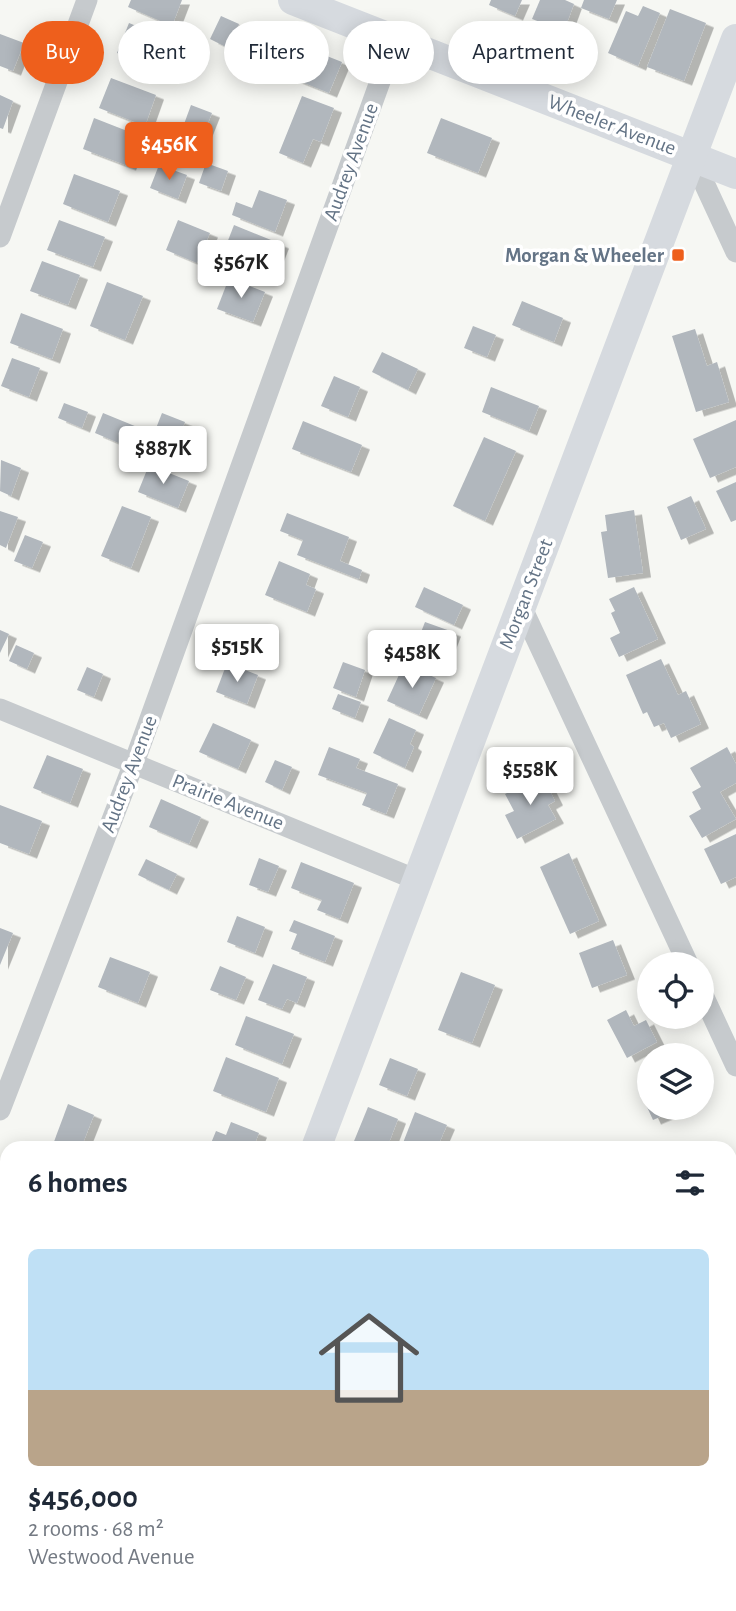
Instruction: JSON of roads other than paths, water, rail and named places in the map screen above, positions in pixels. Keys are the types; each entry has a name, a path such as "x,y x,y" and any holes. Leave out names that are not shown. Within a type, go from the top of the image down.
{"street":[{"path":"0,237 87,0"},
{"name":"Wheeler Avenue","path":"293,0 347,21"},
{"name":"Morgan Street","path":"319,1141 736,39"},
{"name":"Wheeler Avenue","path":"434,55 736,174"},
{"name":"Audrey Avenue","path":"0,1110 134,763 379,84"},
{"path":"692,157 736,252"},
{"path":"521,607 682,952"},
{"name":"Prairie Avenue","path":"0,709 417,880"},
{"path":"714,1019 736,1066"}],"place":[{"name":"Morgan & Wheeler","path":"678,255"}]}
